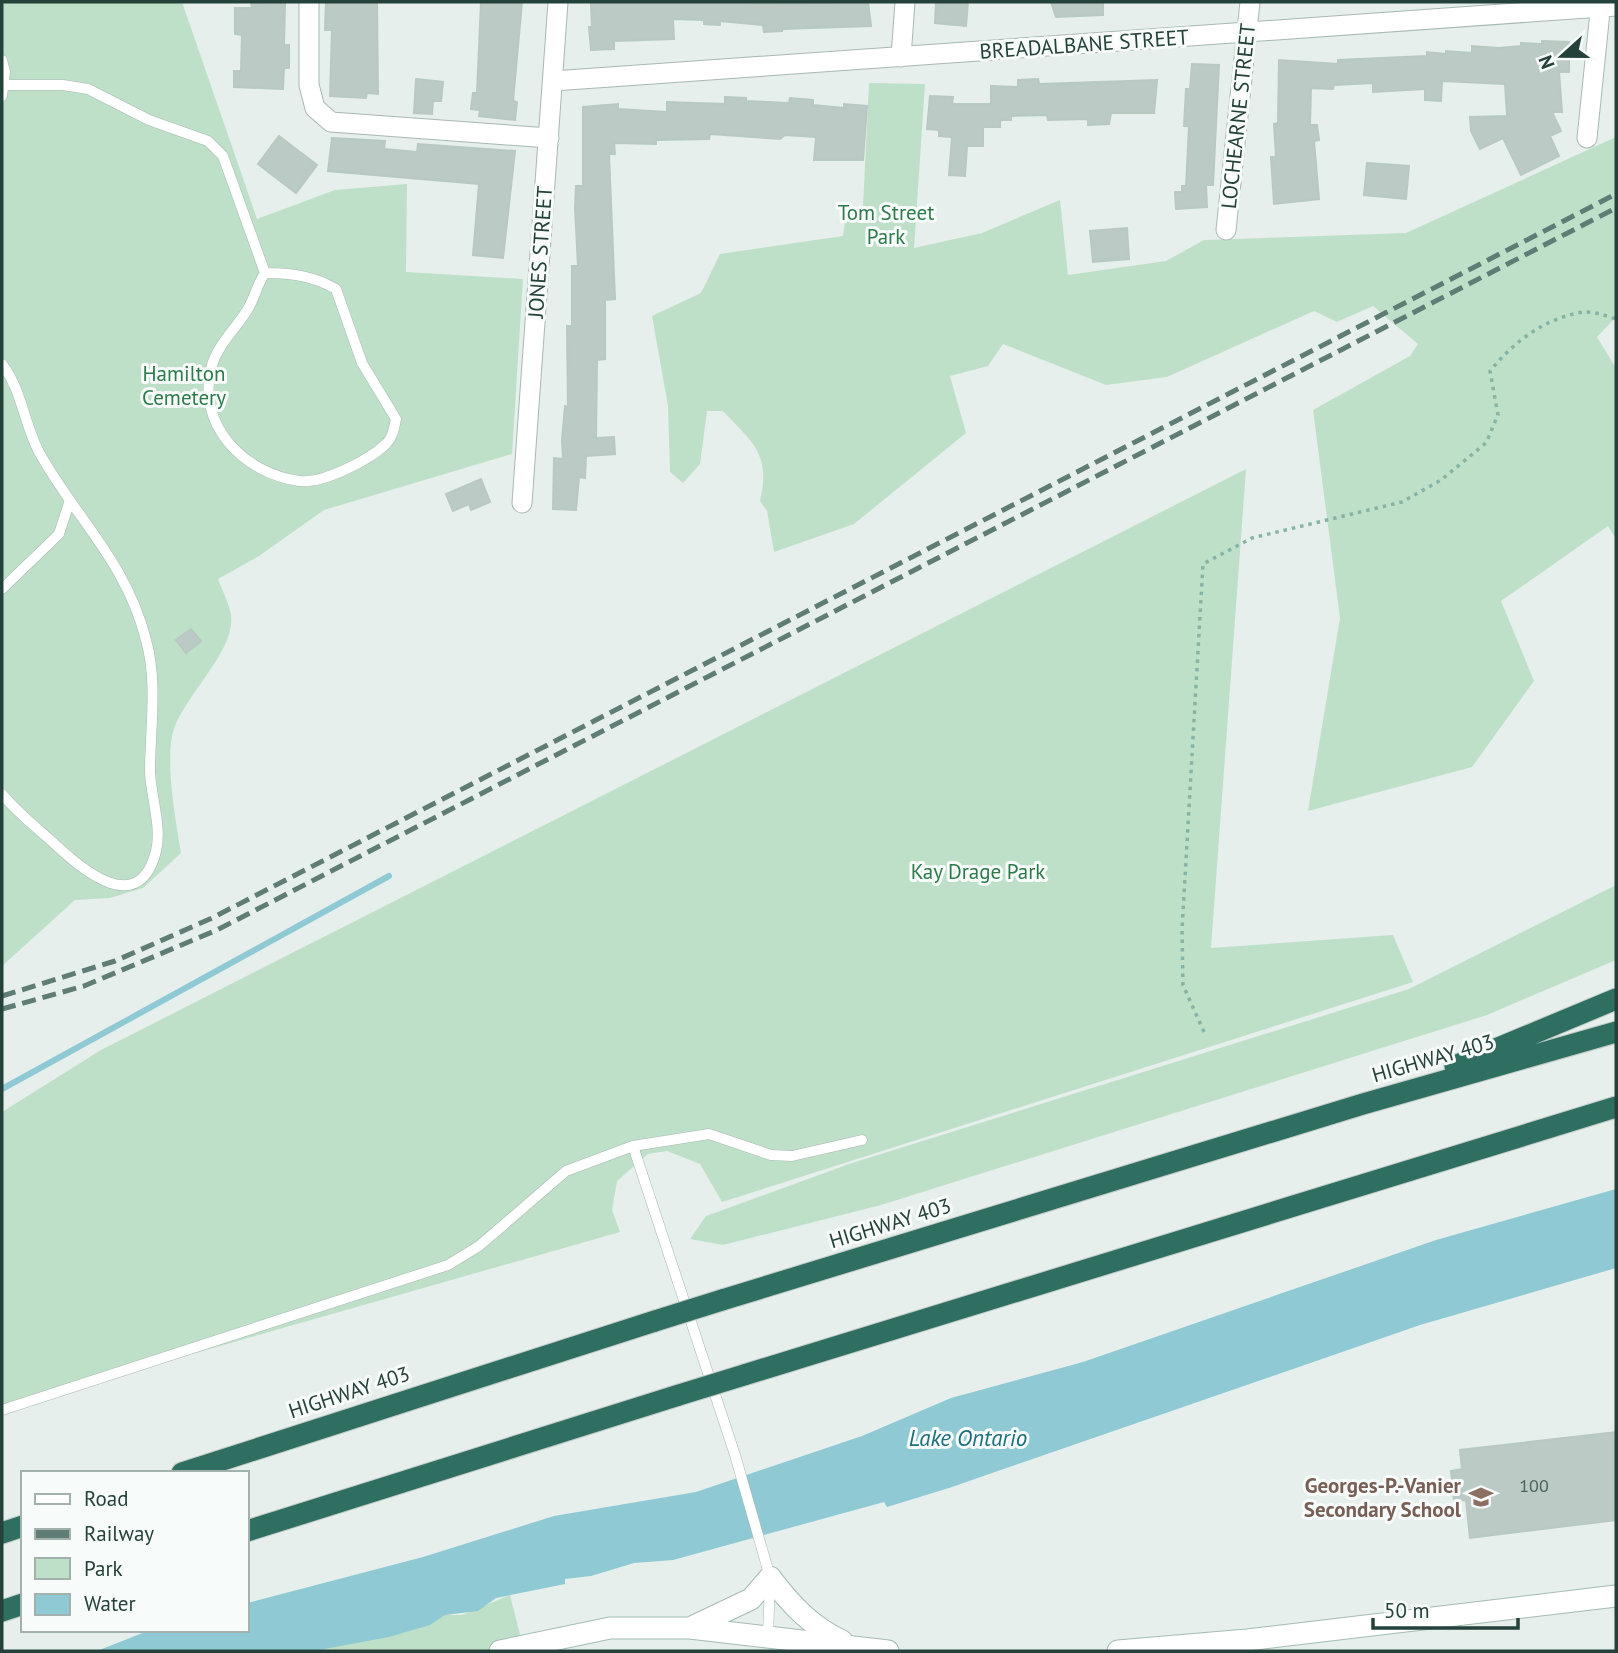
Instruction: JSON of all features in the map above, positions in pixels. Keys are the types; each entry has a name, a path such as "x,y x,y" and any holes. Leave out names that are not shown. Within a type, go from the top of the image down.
{"highway":[{"path":"1363,1104 1616,999"},
{"name":"HIGHWAY 403","path":"188,1471 722,1300 1363,1104 1616,1032"},
{"path":"248,1531 679,1395 1610,1110"},
{"path":"2,1533 21,1527"},
{"path":"2,1611 21,1605"}],"street":[{"path":"309,2 309,85 315,108 331,122 549,138"},
{"name":"JONES STREET","path":"522,503 558,2"},
{"path":"901,58 905,2"},
{"name":"LOCHEARNE STREET","path":"1226,230 1250,2"},
{"path":"1378,22 1379,2"},
{"path":"1587,138 1606,5"},
{"name":"BREADALBANE STREET","path":"552,81 901,58 1606,5"},
{"path":"690,1628 751,1599 770,1577 791,1606 822,1631 855,1647"},
{"path":"1118,1651 1260,1638 1616,1596"},
{"path":"500,1651 610,1628 690,1628 888,1651"}],"lane":[{"path":"2,60 3,90 62,85 88,89 149,120 208,141 223,156 265,273 249,307 222,343 212,363 206,392 212,420 228,443 272,475 302,482 330,475 362,462 388,442 396,419 362,363 336,289 318,279 291,273 265,273"},
{"path":"2,364 21,399 37,449 69,500 122,573 146,640 153,690 150,773 158,848 150,870 136,882 119,886 84,872 2,794"},
{"path":"2,589 60,534 69,500"},
{"path":"2,1410 449,1265 480,1247 566,1171 633,1146 709,1134 771,1155 792,1156 862,1140"},
{"path":"633,1146 735,1455 770,1577 768,1637"}],"path":[{"path":"1204,1032 1184,985 1182,930 1203,564 1252,538 1402,502 1441,480 1486,443 1498,415 1490,371 1513,343 1542,326 1586,312 1616,318"}],"green space":[{"name":"Hamilton Cemetery","path":"2,2 182,2 257,219 335,190 407,184 406,272 523,279 512,454 324,510 259,556 218,579 231,615 226,643 180,716 171,741 172,790 181,853 143,888 110,898 75,900 2,966"},
{"name":"Tom Street Park","path":"869,83 925,84 914,248 982,233 1060,200 1068,275 1166,261 1204,240 1406,233 1616,137 1616,317 1597,337 1616,368 1616,539 1608,526 1501,601 1534,681 1472,767 1308,811 1340,618 1313,410 1410,356 1418,344 1373,306 1337,322 1314,311 1167,377 1106,385 1003,344 988,366 950,376 966,433 854,524 774,552 767,511 760,501 763,485 761,460 751,441 723,411 707,411 700,464 683,483 670,472 668,406 652,316 701,293 720,254 843,236 846,214 863,207"},
{"name":"Kay Drage Park","path":"1246,469 1211,948 1393,935 1413,982 722,1202 700,1164 667,1151 648,1154 617,1181 612,1210 620,1232 2,1408 2,1112 101,1050"},
{"path":"1616,885 1616,960 1487,1015 881,1205 723,1245 690,1239 706,1216 849,1164 1409,989"},
{"path":"510,1595 524,1651 314,1651 413,1630 445,1615 462,1615"}],"water":[{"name":"Lake Ontario","path":"1616,1189 1616,1268 1420,1325 887,1507 884,1502 673,1560 634,1563 591,1576 565,1579 565,1584 496,1598 478,1611 445,1615 430,1625 389,1637 314,1651 97,1651 145,1632 248,1632 248,1603 423,1557 554,1516 696,1492 862,1436 951,1398 1083,1362 1436,1240"}],"building":[{"path":"285,2 284,45 289,45 289,68 284,68 283,89 234,87 234,71 241,71 242,35 235,34 235,8 252,8 251,3"},
{"path":"326,2 377,2 378,94 367,93 366,98 330,96 332,30 325,30"},
{"path":"481,2 522,2 513,101 517,102 515,120 479,116 480,110 471,109 473,93 477,93"},
{"path":"594,2 868,2 871,26 764,32 763,25 720,21 720,25 704,24 704,20 673,19 674,39 614,41 614,49 591,50 589,27 592,27 591,3"},
{"path":"936,2 968,2 966,26 935,23"},
{"path":"1051,2 1103,2 1103,15 1056,17"},
{"path":"1542,41 1569,42 1569,72 1559,72 1562,112 1552,112 1561,131 1550,136 1559,156 1521,175 1503,138 1480,149 1471,131 1470,117 1507,116 1505,84 1442,81 1441,101 1425,100 1425,89 1373,92 1373,83 1334,85 1333,89 1311,88 1310,125 1317,125 1319,140 1314,141 1319,199 1274,204 1271,157 1276,157 1274,124 1278,123 1279,60 1338,64 1338,60 1427,56 1427,52 1472,53 1472,46 1499,48 1521,46 1521,43 1542,44"},
{"path":"1192,64 1219,65 1213,185 1206,185 1207,207 1176,209 1175,192 1182,192 1182,186 1186,186 1189,126 1184,126 1186,89 1190,89"},
{"path":"416,79 443,82 441,101 433,101 432,114 414,113"},
{"path":"1038,79 1039,84 1157,80 1154,113 1111,113 1109,124 1088,125 1088,119 1048,120 1047,115 1011,116 1011,120 1000,120 1000,127 983,127 983,146 967,146 965,176 949,175 952,137 939,136 939,130 927,129 930,96 953,97 952,104 991,104 991,86 1018,87 1018,80"},
{"path":"725,97 789,103 790,98 813,100 813,105 844,108 844,104 867,106 863,160 814,160 816,137 785,135 780,139 710,134 709,139 656,140 656,144 614,143 615,154 609,154 615,299 605,300 605,359 597,360 596,438 614,437 615,454 586,456 585,478 579,477 576,510 553,509 554,458 563,459 565,406 568,407 567,326 572,326 572,266 578,266 575,207 576,186 583,186 583,107 618,104 618,109 667,112 667,102 725,104"},
{"path":"279,136 317,165 296,193 258,164"},
{"path":"332,138 385,141 384,149 417,152 418,144 515,151 503,258 473,255 479,184 328,171"},
{"path":"1367,163 1409,166 1406,199 1364,195"},
{"path":"1127,228 1129,259 1093,262 1090,231"},
{"path":"481,479 490,502 471,510 469,504 453,511 446,494"},
{"path":"191,629 201,641 186,653 176,640"},
{"path":"1616,1432 1616,1520 1470,1538 1466,1500 1454,1501 1451,1471 1462,1469 1460,1450"}],"waterway":[{"path":"2,1089 389,876"}],"railway":[{"path":"2,996 115,961 212,918 1616,194"},
{"path":"2,1009 84,986 217,930 1616,208"}],"place":[{"name":"Georges-P.-Vanier Secondary School","path":"1481,1497"}]}
